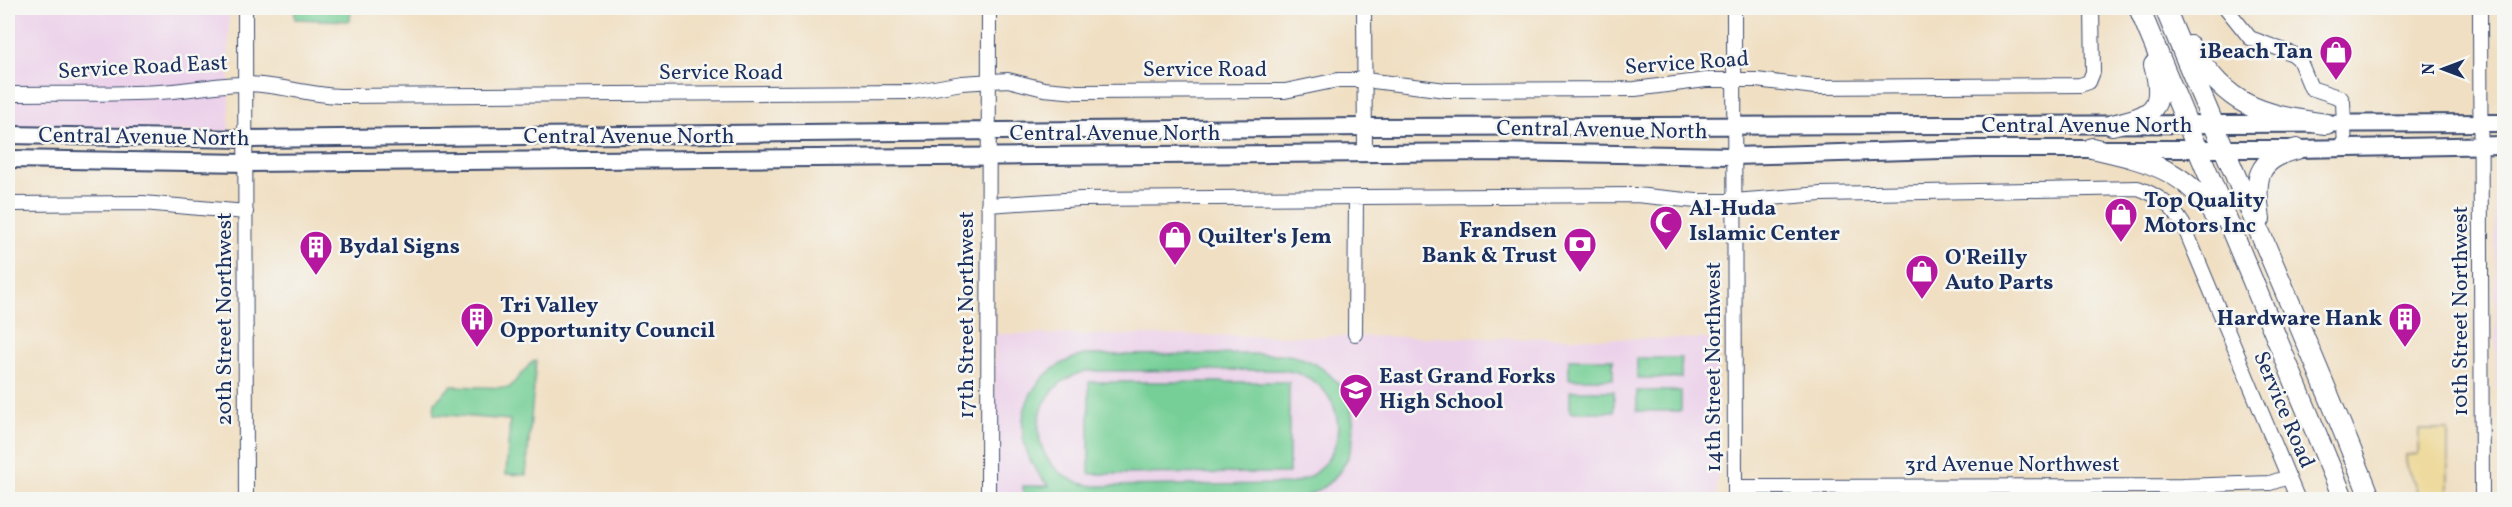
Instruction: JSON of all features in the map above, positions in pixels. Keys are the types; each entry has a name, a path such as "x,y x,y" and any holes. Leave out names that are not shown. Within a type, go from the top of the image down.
{"highway":[{"path":"2165,8 2202,65 2218,83 2239,100 2273,116 2335,124"},
{"path":"2165,8 2223,149 2331,398 2371,500"},
{"path":"2139,9 2344,500"},
{"path":"2112,125 2141,118 2150,113 2159,98 2159,83 2139,9"},
{"path":"2092,148 2163,168 2196,189 2245,266"},
{"path":"2269,253 2257,202 2258,177 2271,158 2297,149"}],"main road":[{"name":"Central Avenue North","path":"8,135 247,139 1365,127 2505,123"},
{"name":"Central Avenue North","path":"8,159 247,163 1495,152 1733,156 2092,148 2297,149 2505,145"}],"street":[{"name":"20th Street Northwest","path":"245,8 246,500"},
{"name":"17th Street Northwest","path":"988,500 989,8"},
{"path":"1364,8 1365,154"},
{"name":"14th Street Northwest","path":"1734,8 1735,493"},
{"name":"Service Road","path":"245,84 275,86 316,95 352,96 912,92 945,85 1016,80 1044,89 1077,92 1285,91 1338,80 1365,80 1463,90 1635,89 1706,80 1756,80 1815,87 2085,84 2089,82 2093,72 2092,8"},
{"path":"2226,8 2250,38 2293,54 2299,59 2311,88 2341,98 2343,102 2335,124 2344,148"},
{"name":"10th Street Northwest","path":"2480,8 2483,123 2482,500"},
{"name":"Service Road East","path":"8,94 156,92 219,84 245,84"},
{"name":"Service Road","path":"988,205 1080,199 1636,195 1696,201 1734,201 1821,194 2121,186 2138,188 2160,196 2173,208 2183,224 2298,500"},
{"path":"1355,334 1356,197"},
{"path":"8,204 142,203 246,212"},
{"name":"3rd Avenue Northwest","path":"1735,493 2182,493 2270,483 2288,477"}],"shaded area":[{"path":"8,8 229,8 229,131 8,131"},
{"path":"2504,178 2504,389 2496,388 2495,188"},
{"name":"East Grand Forks High School","path":"995,334 1718,339 1717,499 994,500"}],"green space":[{"path":"295,8 351,8 350,21 295,19"},
{"path":"1280,354 1309,361 1332,377 1346,397 1353,421 1352,446 1342,468 1323,487 1295,499 1024,499 1023,486 1049,486 1034,468 1026,448 1023,429 1025,409 1032,391 1045,376 1062,363 1084,355","holes":["1280,370 1304,376 1321,388 1333,404 1338,422 1336,442 1328,460 1312,474 1290,484 1096,486 1072,480 1055,468 1044,452 1039,433 1041,414 1049,396 1064,381 1086,371"]},
{"path":"1637,358 1681,358 1681,378 1637,378"},
{"path":"1569,359 1613,359 1613,379 1569,379"},
{"path":"536,361 526,475 506,474 510,420 434,414 435,402 451,386 509,388 532,362"},
{"path":"1089,382 1289,382 1289,473 1089,474"},
{"path":"1570,391 1614,391 1614,412 1570,412"},
{"path":"1637,391 1681,391 1681,411 1637,411"}],"sand":[{"path":"2419,430 2448,430 2448,499 2421,499 2406,466 2406,455 2418,454"}],"place":[{"name":"iBeach Tan","path":"2336,81"},
{"name":"Top Quality Motors Inc","path":"2121,243"},
{"name":"Al-Huda Islamic Center","path":"1666,251"},
{"name":"Quilter's Jem","path":"1175,266"},
{"name":"Frandsen Bank & Trust","path":"1580,273"},
{"name":"Bydal Signs","path":"316,276"},
{"name":"O'Reilly Auto Parts","path":"1922,300"},
{"name":"Tri Valley Opportunity Council","path":"477,348"},
{"name":"Hardware Hank","path":"2405,348"},
{"name":"East Grand Forks High School","path":"1356,419"}]}
